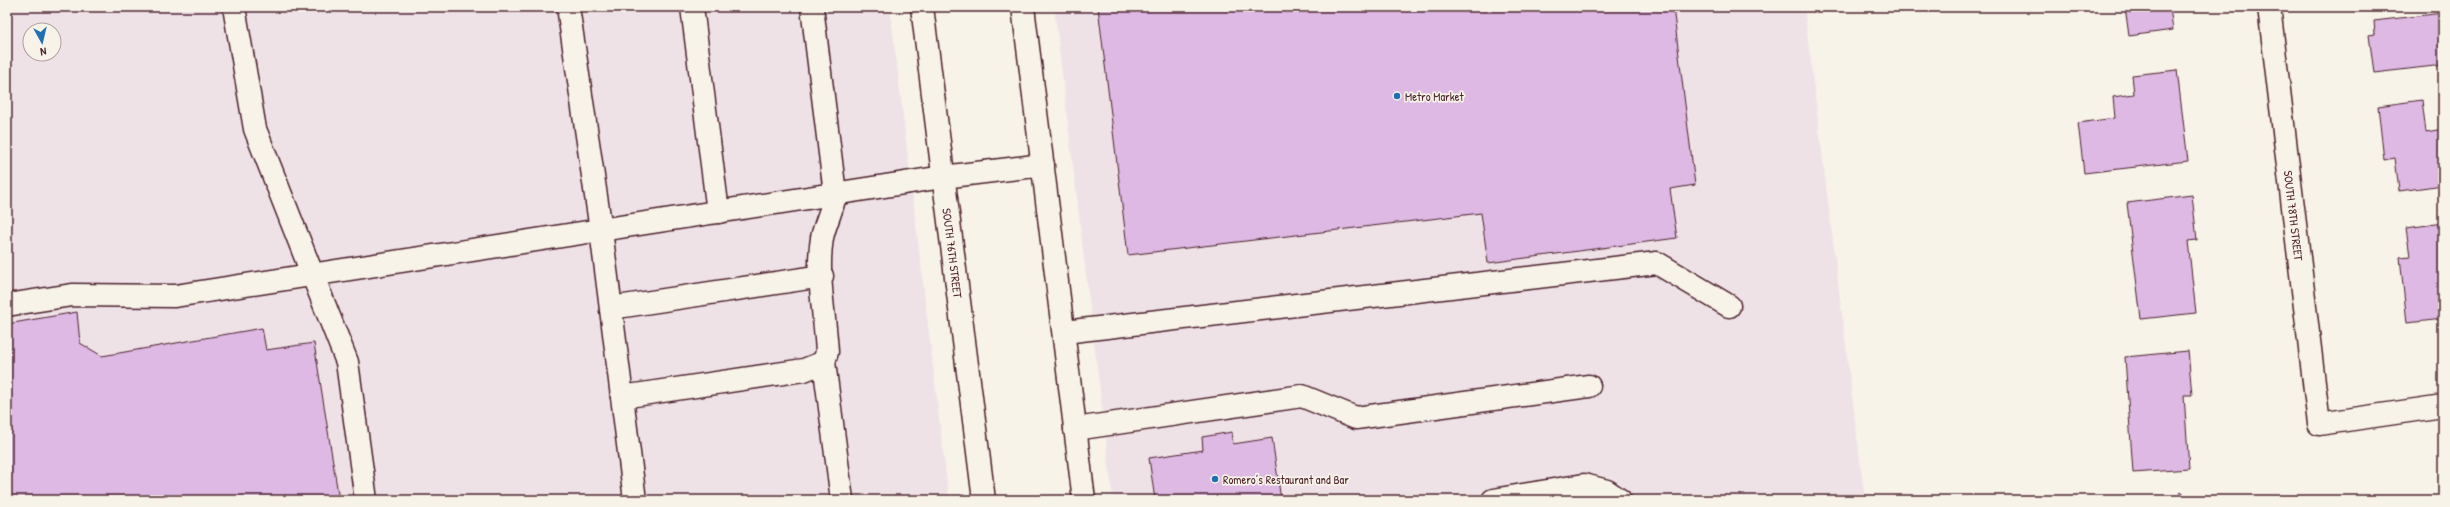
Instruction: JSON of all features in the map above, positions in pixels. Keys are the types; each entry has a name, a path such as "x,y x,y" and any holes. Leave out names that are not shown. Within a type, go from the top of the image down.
{"main road":[{"path":"234,7 255,129 347,362 366,500"},
{"path":"568,7 601,230 635,500"},
{"path":"692,7 718,212"},
{"path":"812,7 835,194 833,208 822,237 822,276 827,352 824,362 842,500"},
{"name":"SOUTH 76TH STREET","path":"922,7 984,500"},
{"path":"1023,7 1084,500"},
{"name":"SOUTH 78TH STREET","path":"2269,7 2319,424 2443,406"},
{"path":"7,305 72,295 175,296 943,177 1043,165"},
{"path":"1064,332 1657,263 1730,306"},
{"path":"611,308 822,276"},
{"path":"622,397 804,370 824,362"},
{"path":"1076,429 1302,396 1356,418 1589,386"},
{"path":"1493,500 1584,485 1607,491 1620,500"}],"shaded area":[{"path":"7,7 890,7 949,500 7,500"},
{"path":"1054,7 1804,7 1865,500 1113,500"}],"building":[{"name":"Metro Market","path":"1098,7 1673,7 1695,185 1670,189 1677,238 1488,263 1481,213 1128,255"},
{"path":"2125,7 2170,7 2173,30 2129,36"},
{"path":"2443,13 2443,65 2374,73 2369,35 2375,34 2374,21"},
{"path":"2177,70 2188,161 2084,173 2078,123 2115,118 2113,97 2134,94 2132,75"},
{"path":"2422,100 2426,132 2443,129 2443,185 2399,191 2395,158 2384,160 2378,106"},
{"path":"2192,195 2197,240 2188,241 2196,313 2141,319 2127,203"},
{"path":"2443,223 2443,319 2407,323 2400,257 2410,256 2406,228"},
{"path":"77,312 80,343 102,356 262,328 266,350 314,343 339,500 7,500 7,324"},
{"path":"2188,351 2192,395 2184,395 2189,469 2133,473 2125,357"},
{"name":"Romero’s Restaurant and Bar","path":"1232,432 1233,444 1272,438 1281,500 1155,500 1149,458 1203,450 1202,437"},
{"path":"2181,492 2190,500 2174,500"},
{"path":"1574,498 1575,500 1560,500"}],"place":[{"name":"Metro Market","path":"1397,96"},
{"name":"Romero’s Restaurant and Bar","path":"1215,479"}]}
